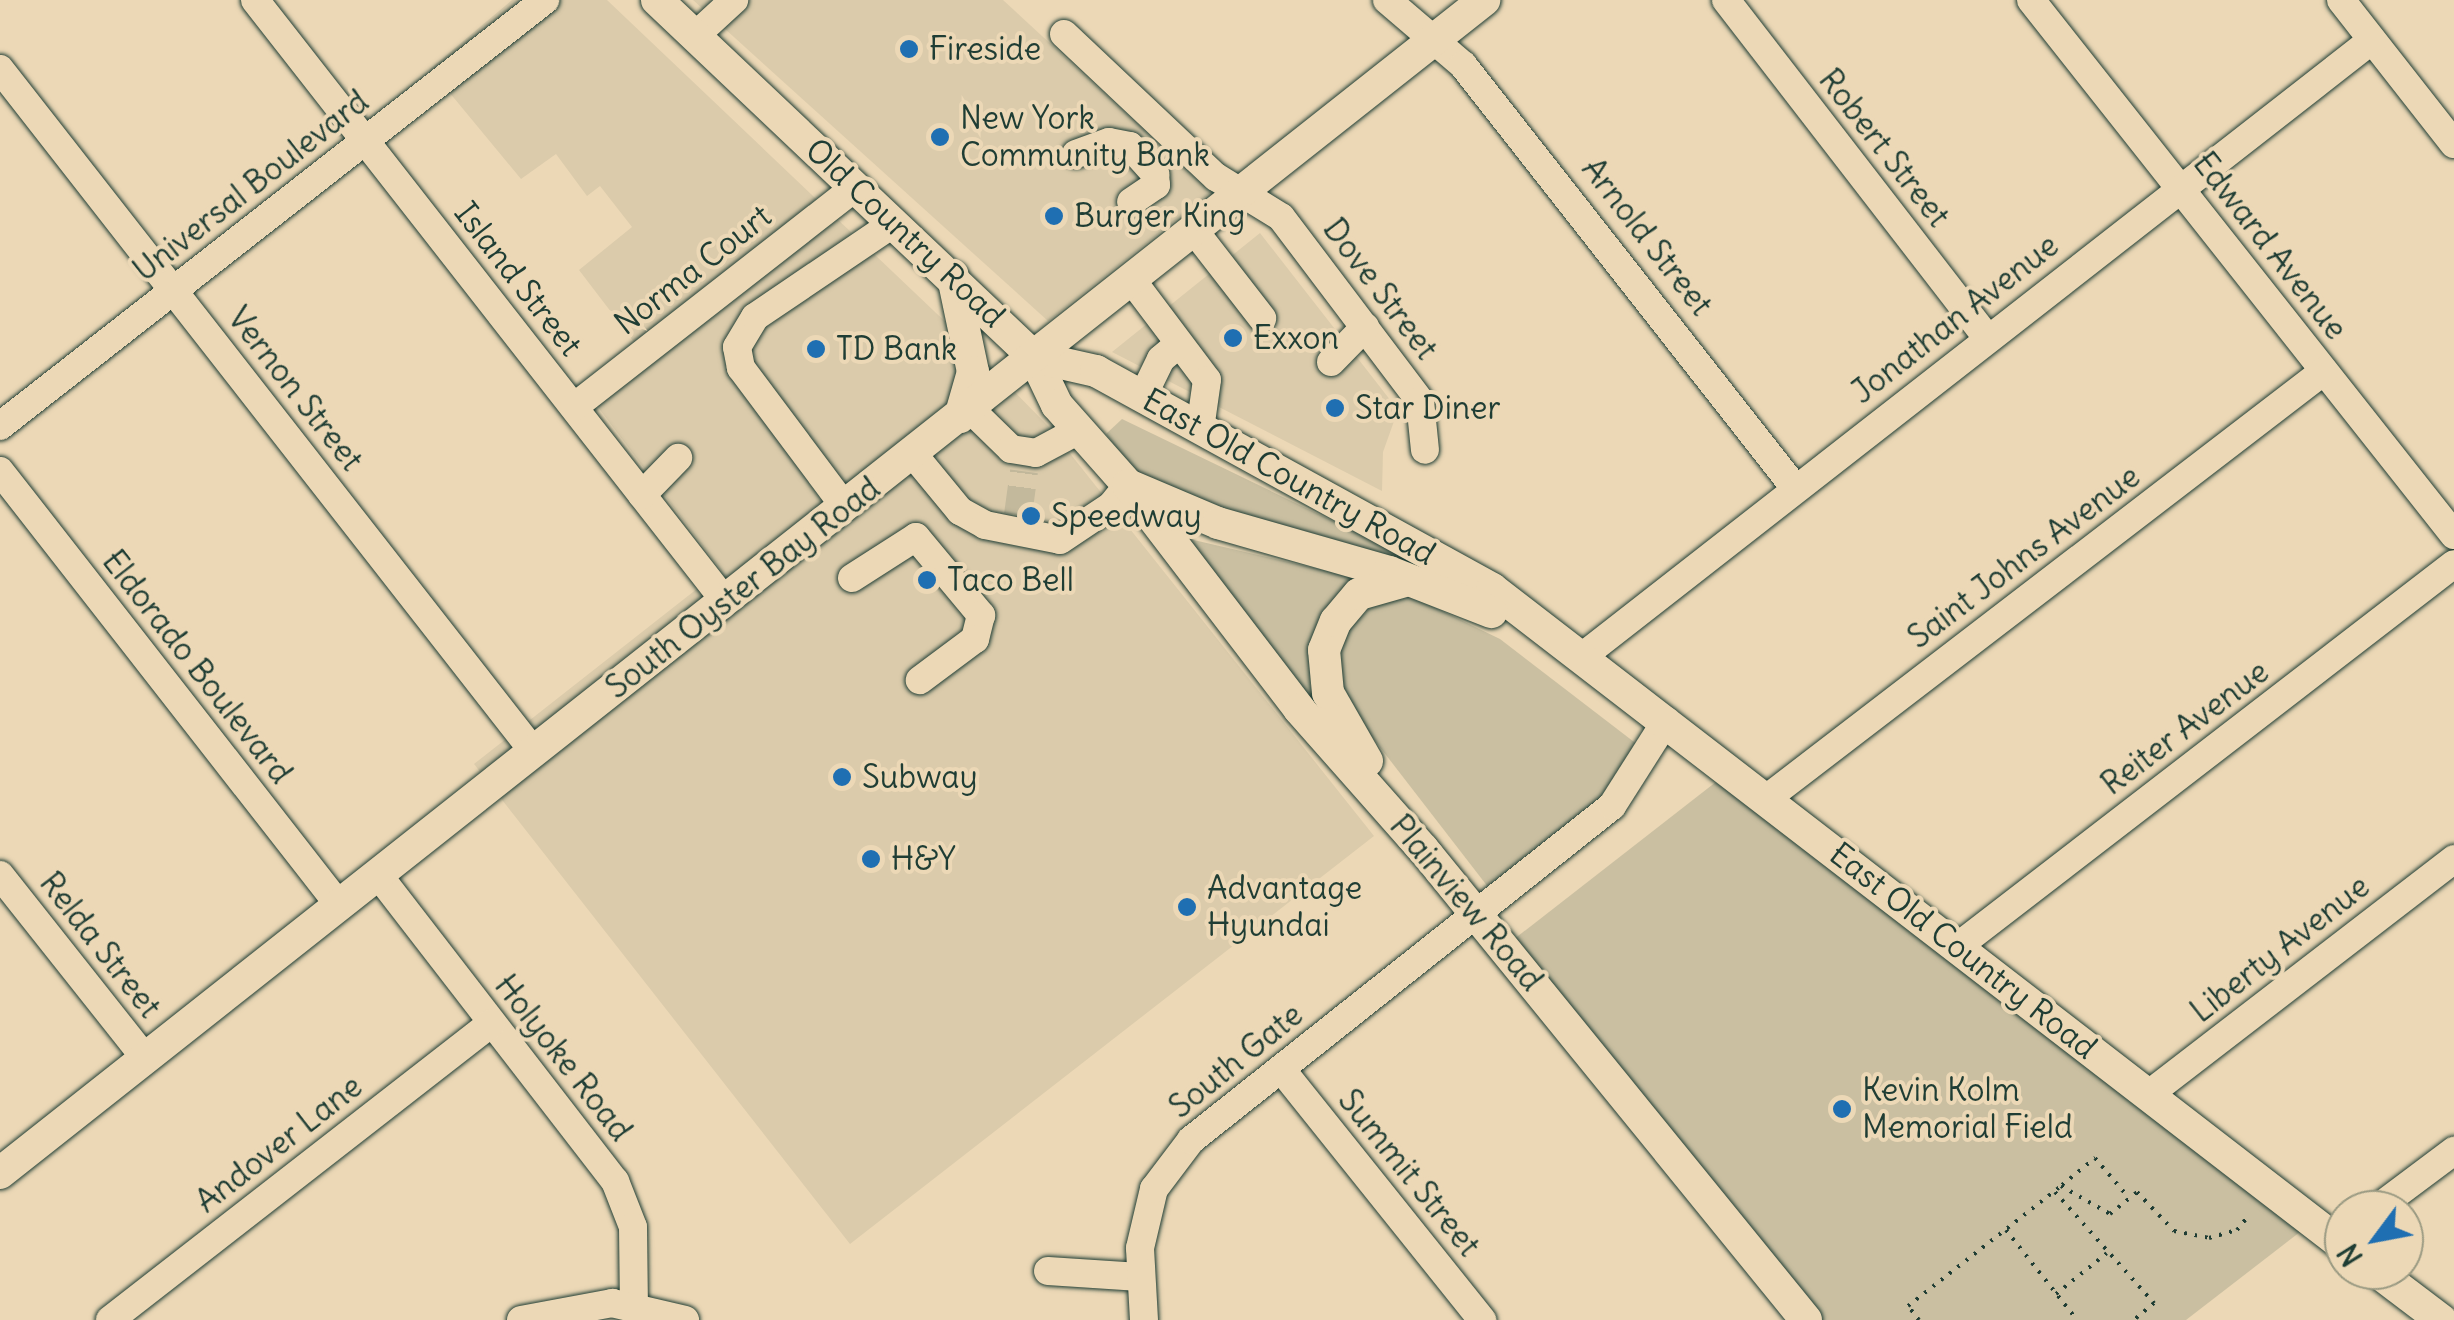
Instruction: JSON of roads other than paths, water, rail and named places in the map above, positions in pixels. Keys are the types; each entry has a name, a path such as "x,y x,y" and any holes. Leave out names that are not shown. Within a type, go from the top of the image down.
{"main road":[{"name":"Old Country Road","path":"657,0 1034,356 1057,405 1128,485"},
{"name":"South Oyster Bay Road","path":"0,1173 1484,0"},
{"path":"954,278 973,372 965,413"},
{"name":"East Old Country Road","path":"1034,356 1096,371 1492,589 2324,1227"},
{"name":"East Old Country Road","path":"1128,485 1218,523 1412,579 1582,656"},
{"name":"Plainview Road","path":"1128,485 1299,709 1423,849 1806,1320"},
{"path":"1412,579 1371,588 1344,608 1329,634 1323,664 1342,723 1423,849"},
{"path":"2401,1290 2441,1320"}],"street":[{"name":"Island Street","path":"255,0 725,601"},
{"name":"Universal Boulevard","path":"0,426 545,0"},
{"path":"696,35 734,0"},
{"name":"Arnold Street","path":"1387,0 1463,65 1572,198 1795,488"},
{"name":"Robert Street","path":"1726,0 1987,338"},
{"name":"Edward Avenue","path":"2031,0 2454,535"},
{"path":"2341,0 2454,144"},
{"name":"Dove Street","path":"1064,34 1216,176 1281,216 1420,401 1425,450"},
{"name":"Jonathan Avenue","path":"1582,656 2372,40"},
{"name":"Vernon Street","path":"0,70 534,752"},
{"path":"1076,154 1109,142 1130,146 1155,174 1156,185 1131,202"},
{"name":"Norma Court","path":"574,408 856,188"},
{"path":"845,507 741,368 737,347 755,316 894,223"},
{"path":"1193,229 1262,318"},
{"path":"1131,279 1206,380 1200,430"},
{"path":"1331,362 1365,328"},
{"path":"1143,396 1161,360 1179,344"},
{"name":"Saint Johns Avenue","path":"1766,799 2324,371"},
{"path":"965,413 1024,461 1080,430"},
{"path":"912,454 960,511 1018,524 1060,540 1111,506 1128,485"},
{"path":"642,495 678,458"},
{"name":"Eldorado Boulevard","path":"0,471 339,905"},
{"path":"852,578 916,537 982,615 975,640 920,680"},
{"name":"Reiter Avenue","path":"1958,947 2454,564"},
{"name":"South Gate","path":"1144,1320 1140,1276 1154,1189 1190,1140 1612,806 1666,722"},
{"name":"Liberty Avenue","path":"2148,1094 2454,858"},
{"name":"Relda Street","path":"0,875 146,1059"},
{"name":"Holyoke Road","path":"379,876 626,1202 636,1253 634,1306"},
{"name":"Andover Lane","path":"110,1320 490,1022"},
{"name":"Summit Street","path":"1281,1069 1474,1318"},
{"path":"2402,1190 2454,1151"},
{"path":"1048,1271 1140,1276"},
{"path":"521,1320 571,1306 634,1306 685,1320"}],"tunnel":[{"path":"1018,515 1024,471"}],"place":[{"name":"Fireside","path":"909,49"},
{"name":"New York Community Bank","path":"940,137"},
{"name":"Burger King","path":"1054,216"},
{"name":"Exxon","path":"1233,338"},
{"name":"TD Bank","path":"816,349"},
{"name":"Star Diner","path":"1335,408"},
{"name":"Speedway","path":"1031,516"},
{"name":"Taco Bell","path":"927,580"},
{"name":"Subway","path":"842,777"},
{"name":"H&Y","path":"871,859"},
{"name":"Advantage Hyundai","path":"1187,907"},
{"name":"Kevin Kolm Memorial Field","path":"1842,1109"}]}
